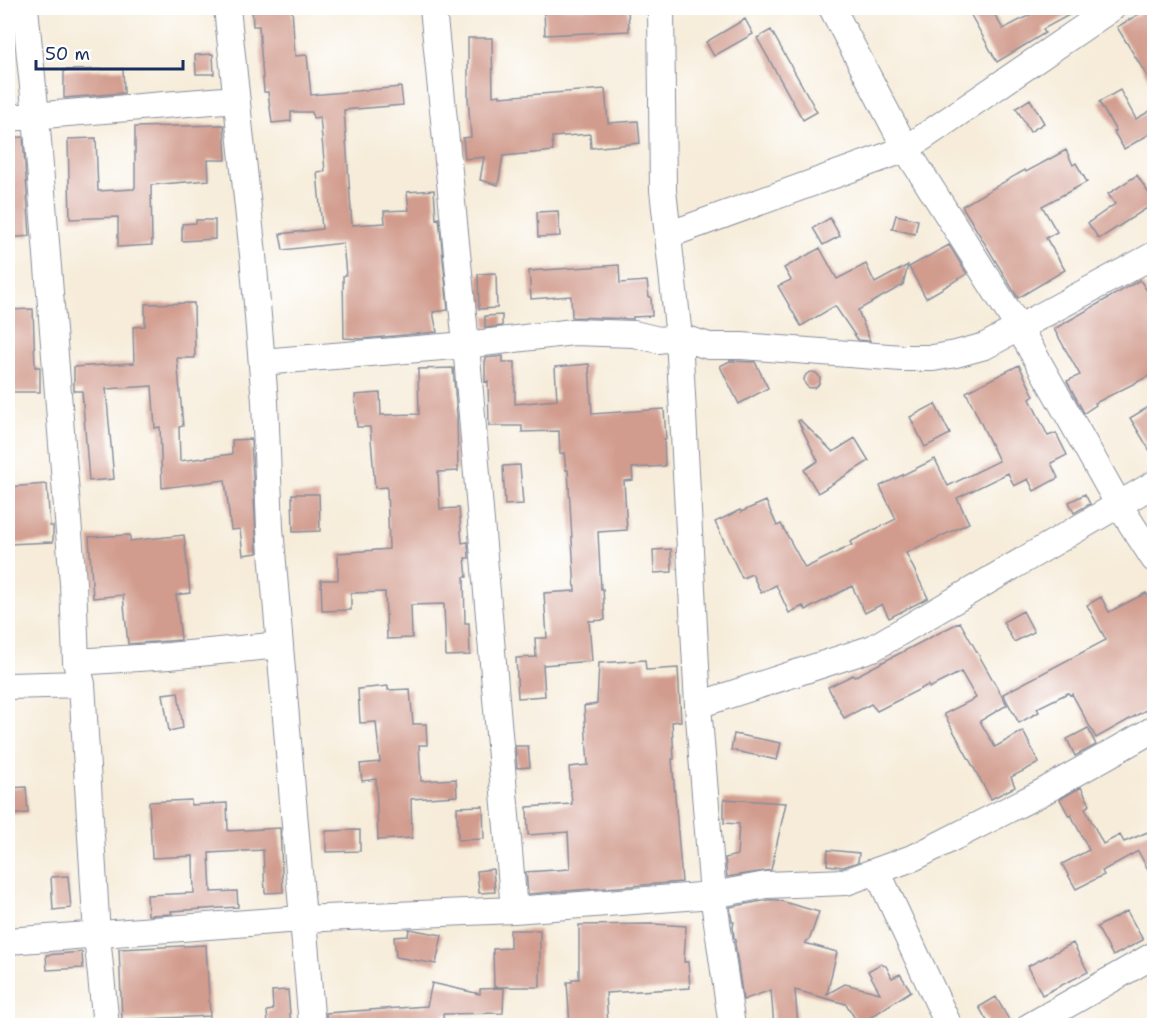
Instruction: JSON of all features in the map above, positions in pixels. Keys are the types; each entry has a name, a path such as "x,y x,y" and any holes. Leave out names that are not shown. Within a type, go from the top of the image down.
{"street":[{"path":"25,8 36,116 73,583 97,936 106,1026"},
{"path":"228,8 262,362 270,528 301,919 312,1026"},
{"path":"433,8 466,345 514,910"},
{"path":"832,8 906,149 1020,328 1119,505 1155,559"},
{"path":"668,236 906,149 1112,8"},
{"path":"657,15 663,190 679,338 698,705 713,895 732,1026"},
{"path":"8,118 236,99"},
{"path":"262,362 466,345 573,332 625,334 659,340 679,338 709,346 933,358 985,346 1155,255"},
{"path":"698,705 873,648 1155,483"},
{"path":"8,687 169,656 280,645"},
{"path":"8,941 301,919 514,910 713,895 766,885 846,882 915,857 1155,729"},
{"path":"877,871 949,1026"},
{"path":"1029,1026 1155,955"}],"building":[{"path":"252,8 292,8 295,56 307,55 311,95 401,87 403,105 344,110 352,225 385,223 384,211 409,210 407,192 434,190 448,310 433,312 437,332 362,339 344,338 343,276 346,275 343,243 283,250 280,234 322,229 317,172 325,171 320,117 313,118 312,112 291,112 291,121 272,123 268,92 264,92 259,26 253,26"},
{"path":"544,8 628,8 629,31 545,35"},
{"path":"967,8 991,8 1003,29 1043,8 1082,8 1043,29 1045,33 997,62"},
{"path":"1149,8 1155,8 1155,89 1117,27"},
{"path":"745,19 753,34 714,56 706,42"},
{"path":"771,30 817,112 803,120 757,38"},
{"path":"468,38 492,38 493,96 605,89 608,123 638,121 640,143 591,148 590,134 552,137 553,151 503,156 498,185 480,180 484,157 465,159 463,138 471,137 468,98"},
{"path":"213,54 214,74 196,74 195,55"},
{"path":"123,69 124,93 64,98 64,70"},
{"path":"1120,90 1136,119 1155,108 1155,131 1124,149 1099,102"},
{"path":"1030,99 1044,123 1030,132 1016,108"},
{"path":"224,125 226,160 208,160 209,180 151,185 152,245 118,247 118,217 70,219 68,139 96,138 98,191 134,189 135,127"},
{"path":"23,137 30,236 8,238 8,138"},
{"path":"1066,150 1073,165 1076,163 1087,182 1042,206 1057,232 1046,238 1065,270 1018,298 962,206 1025,170 1026,172"},
{"path":"1137,175 1155,203 1099,239 1088,223 1115,204 1108,194"},
{"path":"558,211 560,236 538,237 537,212"},
{"path":"896,215 918,220 915,234 892,229"},
{"path":"830,218 840,236 823,245 813,228"},
{"path":"196,220 215,220 215,239 182,241 182,224 196,223"},
{"path":"949,245 967,274 926,298 909,267"},
{"path":"820,248 837,279 866,264 875,283 908,265 903,285 858,310 870,341 858,340 835,306 801,326 778,286 791,280 784,268"},
{"path":"619,265 620,283 647,281 652,316 633,317 633,319 572,317 571,296 531,299 529,271"},
{"path":"496,273 497,308 479,309 478,274"},
{"path":"1140,280 1155,303 1155,373 1095,403 1096,405 1084,413 1067,381 1080,375 1054,329"},
{"path":"194,303 195,358 177,358 183,426 179,427 180,461 232,454 232,440 251,439 257,553 243,555 240,529 231,530 225,480 162,488 160,427 155,428 152,386 106,389 114,479 89,481 82,391 74,391 74,367 134,363 133,327 145,326 145,304"},
{"path":"33,309 35,367 40,367 40,392 9,392 8,310"},
{"path":"502,315 502,326 485,328 485,316"},
{"path":"503,356 503,362 515,362 515,404 557,400 555,367 589,364 592,414 664,409 665,466 632,468 633,480 624,481 627,530 598,532 605,620 589,621 592,661 543,665 545,696 518,698 516,658 536,657 535,638 547,638 544,593 575,591 568,470 566,470 564,453 560,454 559,431 522,432 522,426 489,426 488,381 485,382 485,362 486,358"},
{"path":"730,361 755,362 768,388 739,404 720,366"},
{"path":"1019,365 1034,396 1030,399 1048,436 1056,433 1067,455 1051,463 1058,478 1034,491 1028,479 1014,486 1008,473 957,498 969,523 906,553 928,598 889,618 882,604 865,613 852,586 806,610 803,606 789,613 776,585 761,593 752,574 742,578 715,522 740,510 741,512 766,501 777,526 781,524 805,568 852,545 850,542 896,519 880,486 935,459 948,486 999,461 966,392"},
{"path":"453,368 458,471 438,472 440,509 459,508 462,543 468,542 469,558 465,558 467,577 464,577 465,623 469,623 470,655 446,656 444,604 411,605 412,638 387,639 385,592 351,593 351,610 322,611 321,580 338,580 338,553 389,549 387,487 375,488 370,427 357,427 355,395 380,393 381,415 419,414 418,369"},
{"path":"812,372 818,374 820,380 818,386 812,388 806,386 804,380 806,374"},
{"path":"1155,403 1155,459 1130,418"},
{"path":"935,404 950,434 925,447 910,417"},
{"path":"800,420 833,452 855,438 869,461 818,493 804,470 818,461 798,421"},
{"path":"520,465 523,504 505,505 503,466"},
{"path":"47,484 53,542 8,544 8,487"},
{"path":"292,494 319,494 320,531 293,532"},
{"path":"1085,494 1090,504 1074,513 1069,502"},
{"path":"130,535 130,541 184,535 190,593 176,595 181,640 128,644 123,595 93,598 89,537"},
{"path":"671,549 672,572 654,573 653,550"},
{"path":"1146,593 1155,607 1155,705 1096,738 1072,694 1068,693 1037,708 1039,712 1019,723 1003,694 1106,640 1087,605 1101,597 1109,612"},
{"path":"1023,611 1034,632 1014,642 1003,622"},
{"path":"960,622 1007,705 980,721 995,747 1023,731 1039,763 1011,777 1015,787 991,799 944,714 976,698 961,672 929,688 928,685 877,711 871,704 844,718 828,687 853,675 854,677"},
{"path":"645,660 646,670 678,668 681,721 672,722 674,759 672,759 682,882 528,894 526,872 570,869 568,832 528,835 527,807 572,804 569,767 588,765 584,706 597,704 599,663"},
{"path":"388,686 388,690 410,689 413,724 426,724 427,745 419,745 421,781 456,779 457,796 411,799 412,838 378,840 376,779 362,781 360,764 380,762 376,722 360,723 358,689"},
{"path":"178,692 183,728 169,731 163,694"},
{"path":"1088,728 1096,745 1075,756 1067,739"},
{"path":"734,734 781,743 777,760 731,750"},
{"path":"515,746 528,746 530,767 517,768"},
{"path":"26,787 28,813 8,815 8,788"},
{"path":"1081,787 1090,805 1085,808 1103,844 1120,835 1124,842 1155,829 1155,883 1138,851 1102,871 1104,875 1076,889 1062,864 1089,850 1060,799"},
{"path":"724,799 786,803 771,870 727,877 725,858 737,855 739,824 724,823"},
{"path":"191,800 191,805 227,803 228,831 280,828 283,892 265,893 263,850 209,853 211,892 237,891 238,907 171,911 172,914 148,915 147,895 194,893 193,856 152,858 149,802"},
{"path":"483,806 484,839 458,840 457,807"},
{"path":"360,830 360,851 326,852 326,831"},
{"path":"828,850 859,853 858,862 843,867 827,865"},
{"path":"493,869 495,892 479,893 477,871"},
{"path":"68,876 71,908 53,910 51,877"},
{"path":"777,900 819,912 810,938 805,943 837,952 827,994 845,984 880,993 868,971 880,964 886,966 892,978 900,974 911,991 859,1025 846,1004 795,990 798,1026 774,1026 771,990 743,1000 736,939 734,938 734,922 732,922 730,907"},
{"path":"1127,911 1143,940 1113,956 1097,927"},
{"path":"579,925 686,926 684,962 688,962 690,988 606,993 608,1026 570,1026 567,982 579,979"},
{"path":"409,929 442,935 436,964 396,957 394,937 408,936"},
{"path":"510,930 540,930 540,987 494,987 493,949 510,948"},
{"path":"1073,943 1088,972 1042,995 1028,966"},
{"path":"206,945 210,1016 122,1020 119,949"},
{"path":"82,952 83,968 47,970 46,955"},
{"path":"432,983 480,994 480,989 504,988 503,1013 443,1014 444,1026 327,1026 326,1013 427,1006"},
{"path":"288,990 291,1026 268,1026 267,1011 273,1010 272,991"},
{"path":"996,997 1009,1020 999,1026 990,1026 979,1007"}]}
